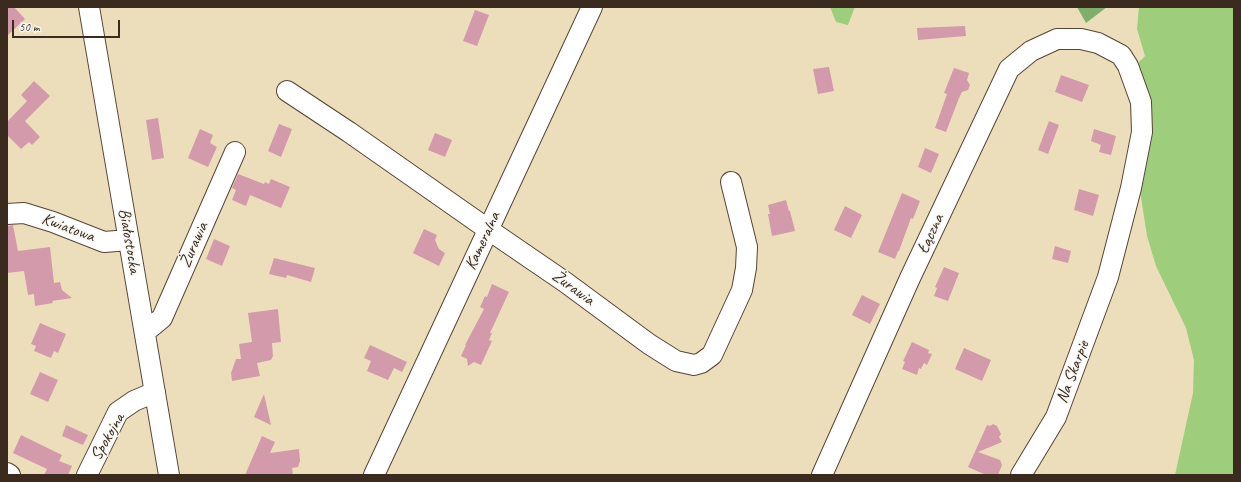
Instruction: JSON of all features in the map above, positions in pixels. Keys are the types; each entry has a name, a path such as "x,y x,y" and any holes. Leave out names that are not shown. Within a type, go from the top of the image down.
{"street":[{"name":"Białostocka","path":"89,7 169,475"},
{"name":"Kameralna","path":"374,475 592,7"},
{"name":"Łączna","path":"822,475 910,278 1009,69 1031,51 1057,39 1081,39 1098,44 1120,56 1128,66 1141,102 1142,132 1131,188 1112,262"},
{"name":"Żurawia","path":"287,91 349,132 565,282 649,344 676,361 694,365 701,363 712,355 742,290 748,247 731,182"},
{"name":"Żurawia","path":"145,332 162,318 235,152"},
{"name":"Kwiatowa","path":"7,214 24,213 53,222 104,242 128,240"},
{"name":"Na Skarpie","path":"1021,475 1056,417 1106,285 1112,262"},
{"name":"Spokojna","path":"87,475 118,412 134,401 155,392"}],"green space":[{"path":"830,7 855,7 848,25 836,22"},
{"path":"1077,7 1107,7 1086,23"},
{"path":"1139,7 1234,7 1234,475 1175,475 1193,393 1194,360 1186,328 1156,266 1147,236 1139,184 1132,69 1145,56 1137,29"}],"building":[{"path":"7,7 14,7 25,19 7,36"},
{"path":"475,10 489,15 477,46 463,41"},
{"path":"965,26 966,36 918,40 917,28"},
{"path":"829,67 834,91 818,94 813,69"},
{"path":"954,68 969,73 967,80 970,85 968,90 962,92 946,132 935,128 947,94 944,93"},
{"path":"1061,75 1089,85 1082,102 1055,92"},
{"path":"34,81 50,96 25,121 40,137 32,145 29,142 21,149 7,135 7,122 27,101 21,95"},
{"path":"158,118 164,158 152,160 146,120"},
{"path":"1049,121 1059,125 1048,154 1038,150"},
{"path":"279,124 292,129 281,157 268,151"},
{"path":"200,129 213,135 210,143 217,147 208,167 188,158"},
{"path":"1094,129 1116,136 1111,155 1099,152 1101,145 1091,141"},
{"path":"435,133 452,140 445,157 428,150"},
{"path":"925,148 939,154 931,173 918,167"},
{"path":"238,174 264,184 265,182 269,184 271,179 290,187 281,208 250,195 246,206 232,200 236,190 232,188"},
{"path":"1079,189 1099,195 1093,216 1074,210"},
{"path":"902,193 920,201 913,219 911,218 895,259 878,252"},
{"path":"786,200 795,231 772,236 768,205"},
{"path":"845,206 862,215 851,238 834,230"},
{"path":"13,225 18,251 50,247 54,283 60,282 62,290 72,298 52,301 53,303 35,306 34,294 28,295 24,271 7,273 7,226"},
{"path":"424,229 437,235 435,240 439,249 445,253 439,266 413,253"},
{"path":"214,239 230,246 222,266 206,259"},
{"path":"1055,246 1071,251 1068,263 1052,259"},
{"path":"274,258 315,268 311,282 287,275 286,278 269,274"},
{"path":"944,267 959,273 948,301 934,296 937,288 935,287"},
{"path":"492,284 509,292 490,333 492,333 489,340 492,341 481,365 474,362 468,366 467,359 461,356 465,345 484,309 480,307 485,296 487,297"},
{"path":"862,295 880,304 870,324 852,315"},
{"path":"278,309 281,342 272,343 273,356 271,360 257,363 260,376 232,381 231,373 236,359 241,359 239,344 252,342 248,313"},
{"path":"40,323 66,334 58,353 54,351 51,358 34,351 36,346 31,344"},
{"path":"912,342 929,350 928,353 932,354 927,365 924,363 921,369 919,368 917,375 902,369 905,362 903,361"},
{"path":"370,345 407,362 402,372 394,368 388,380 367,371 371,361 364,358"},
{"path":"964,348 991,360 982,381 955,369"},
{"path":"40,372 58,380 48,402 30,394"},
{"path":"264,394 271,425 254,417"},
{"path":"993,424 997,426 1001,434 999,437 1002,442 978,452 1000,460 1002,465 998,475 986,475 968,467 987,425 990,426"},
{"path":"66,425 88,435 83,445 62,436"},
{"path":"21,435 62,455 59,461 72,466 68,475 44,475 47,469 13,453"},
{"path":"262,436 275,442 270,453 299,449 300,461 298,467 292,468 293,475 245,475"}]}
